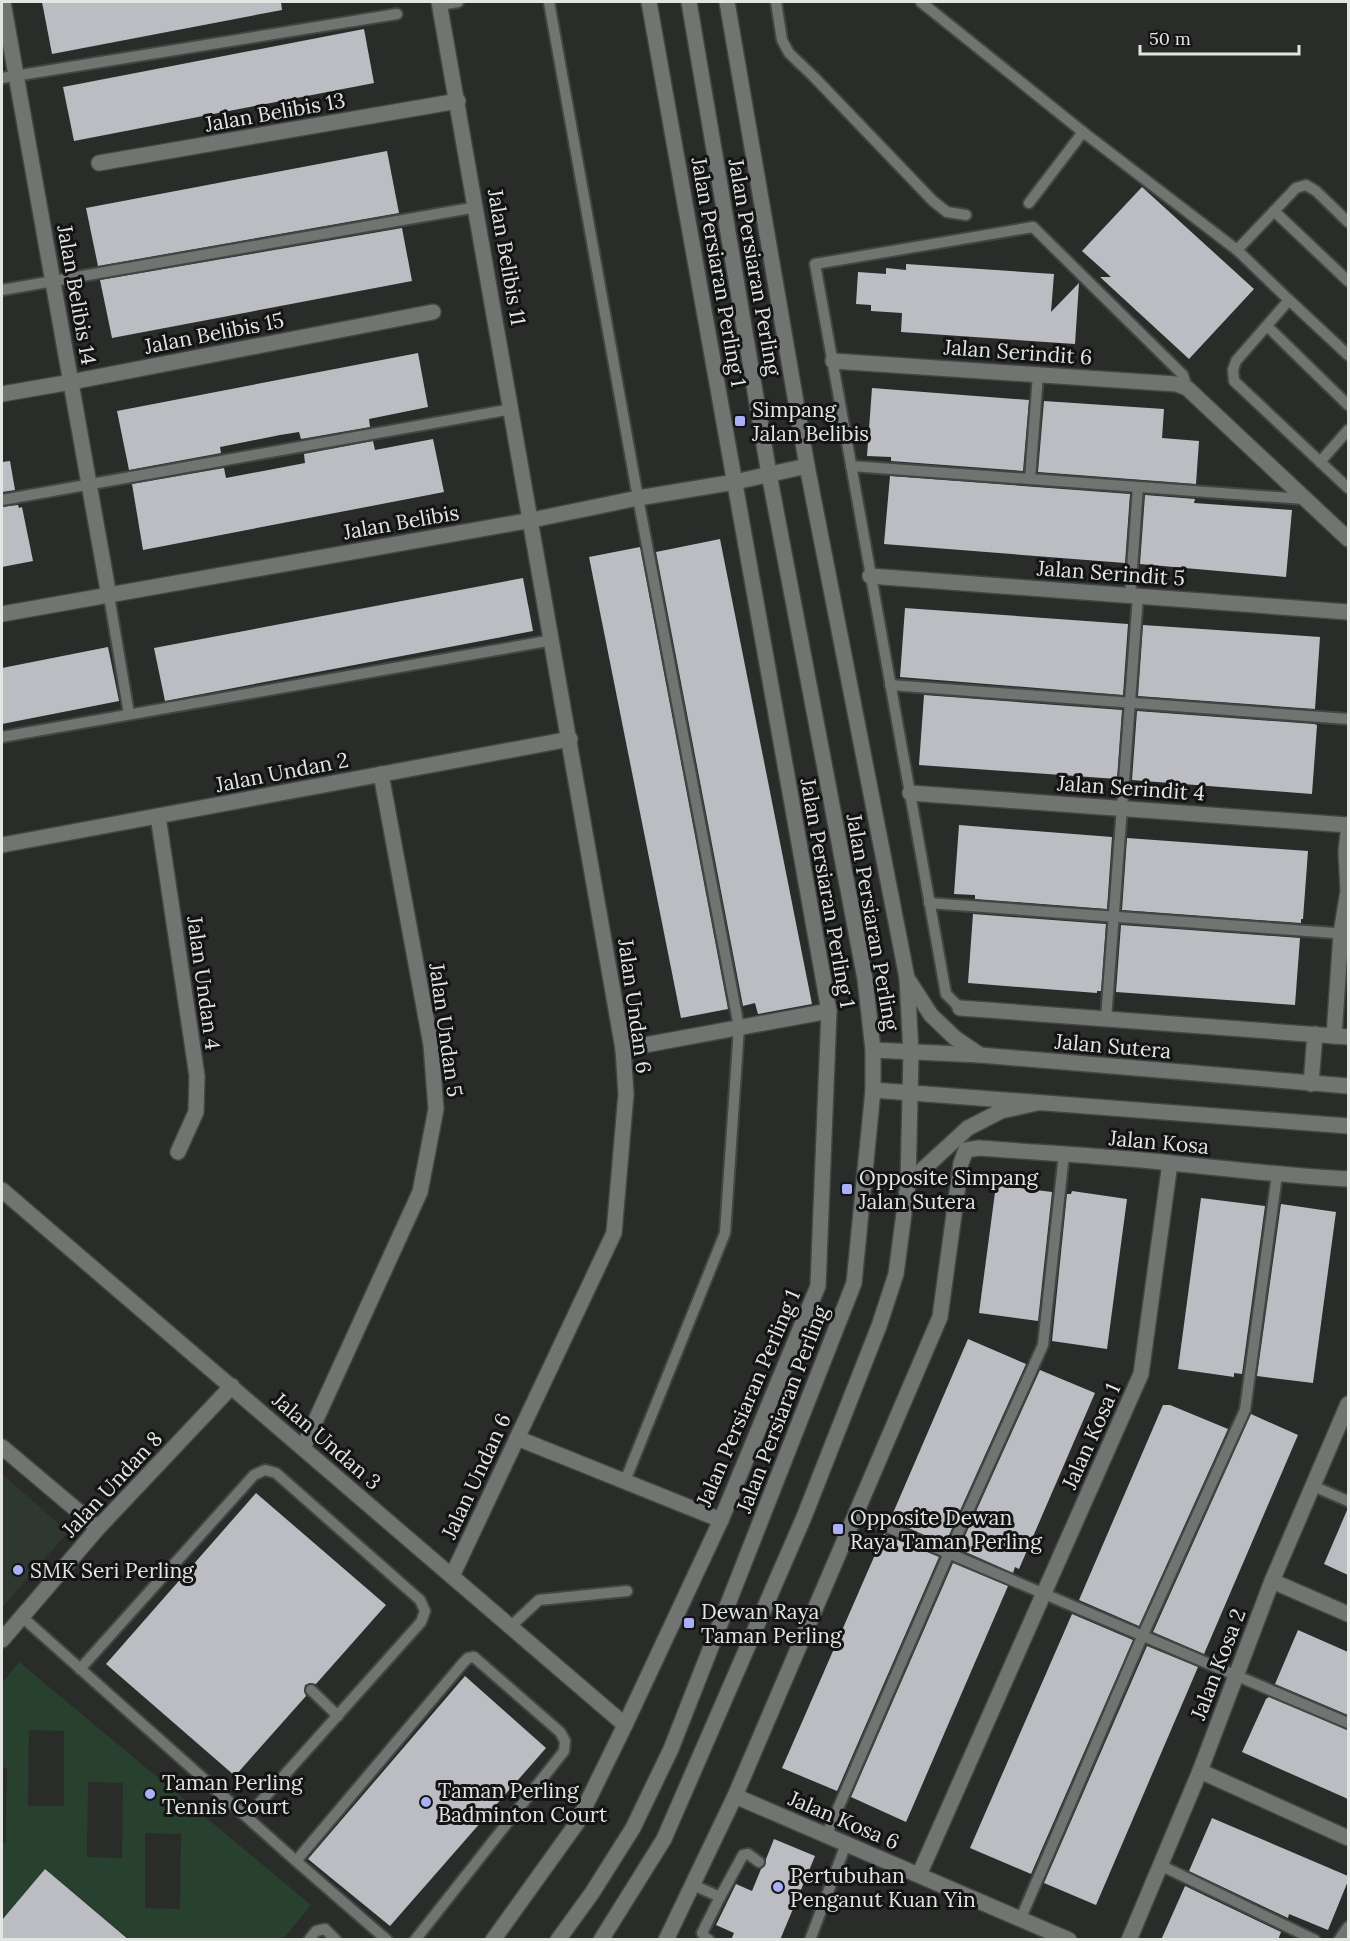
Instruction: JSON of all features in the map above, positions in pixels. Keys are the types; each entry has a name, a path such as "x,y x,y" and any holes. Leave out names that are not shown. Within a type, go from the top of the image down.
{"street":[{"name":"Jalan Belibis 14","path":"3,2 9,77 53,281 109,596"},
{"name":"Jalan Persiaran Perling 1","path":"493,1940 577,1823 721,1520 818,1286 829,1011 649,2"},
{"name":"Jalan Persiaran Perling","path":"558,1940 592,1893 633,1828 671,1749 854,1283 873,1090 873,1050 865,979 770,474 688,2"},
{"name":"Jalan Persiaran Perling","path":"601,1940 664,1839 804,1517 879,1326 896,1274 908,1184 911,1053 907,978 807,466 727,2"},
{"name":"Jalan Belibis 11","path":"440,3 532,520"},
{"name":"Jalan Belibis 13","path":"99,163 458,101"},
{"name":"Jalan Belibis 15","path":"2,394 433,312"},
{"name":"Jalan Serindit 6","path":"833,361 1176,384 1192,392"},
{"path":"1192,392 1348,539"},
{"name":"Jalan Belibis","path":"2,614 532,520 638,498 735,482 807,466"},
{"name":"Jalan Undan 6","path":"452,1576 614,1233 626,1094 623,1049 532,520"},
{"name":"Jalan Serindit 5","path":"870,576 1348,612"},
{"name":"Jalan Undan 2","path":"2,845 570,739"},
{"name":"Jalan Undan 5","path":"303,1448 420,1192 436,1109 431,1045 381,774"},
{"name":"Jalan Serindit 4","path":"910,793 1348,825"},
{"name":"Jalan Undan 4","path":"158,816 196,1076 196,1112 178,1152"},
{"path":"960,1008 1341,1036 1348,891 1346,851 1348,834"},
{"path":"907,978 931,1015 955,1038 980,1055"},
{"path":"623,1049 829,1011"},
{"path":"1311,1084 1315,1034"},
{"name":"Jalan Sutera","path":"873,1050 980,1055 1348,1086"},
{"path":"873,1090 1348,1126"},
{"path":"908,1184 968,1128 1001,1111 1037,1103"},
{"name":"Jalan Kosa","path":"854,1513 940,1317 961,1163 966,1150 979,1148 1064,1154 1277,1175 1348,1179"},
{"name":"Jalan Kosa 1","path":"920,1875 1141,1374 1170,1163"},
{"name":"Jalan Undan 3","path":"2,1190 625,1725"},
{"name":"Jalan Undan 8","path":"2,1640 98,1528 232,1386"},
{"name":"Jalan Kosa 2","path":"1129,1940 1200,1771 1272,1581 1348,1404"},
{"path":"517,1438 721,1520"},
{"path":"2,1447 98,1528"},
{"path":"666,1940 735,1796 854,1513"},
{"path":"1272,1581 1348,1614"},
{"path":"1200,1771 1348,1838"},
{"name":"Jalan Kosa 6","path":"735,1796 1069,1940"}],"lane":[{"path":"440,3 458,2"},
{"path":"549,2 638,498 739,1027 725,1233 625,1481"},
{"path":"776,2 782,40 789,53 933,201 947,212 966,215"},
{"path":"921,2 1083,132 1237,250 1348,355"},
{"path":"9,77 396,14"},
{"path":"1029,203 1083,132"},
{"path":"1237,250 1296,188 1306,185 1316,191 1348,222"},
{"path":"2,290 477,207"},
{"path":"1274,211 1348,281"},
{"path":"960,1008 946,994 815,264 1033,227 1182,375 1192,392"},
{"path":"1289,300 1236,361 1233,370 1234,381 1348,488"},
{"path":"1267,326 1348,405"},
{"path":"1030,479 1038,375"},
{"path":"2,500 512,409"},
{"path":"1320,462 1348,430"},
{"path":"851,466 1305,499"},
{"path":"1106,1019 1130,703 1138,487"},
{"path":"109,596 129,714"},
{"path":"2,737 552,640"},
{"path":"890,685 1348,719"},
{"path":"929,903 1345,934"},
{"path":"826,1836 949,1553 1043,1345 1064,1154"},
{"path":"1020,1920 1142,1637 1245,1410 1277,1175"},
{"path":"80,1669 254,1475 259,1471 271,1470 423,1605 424,1617 247,1817"},
{"path":"1313,1486 1348,1501"},
{"path":"854,1513 1348,1723"},
{"path":"510,1627 539,1600 627,1591"},
{"path":"21,1616 387,1940"},
{"path":"296,1861 463,1663 468,1658 474,1657 560,1732 565,1741 564,1751 415,1940"},
{"path":"311,1690 338,1716"},
{"path":"810,1940 846,1844"},
{"path":"709,1940 702,1933 743,1855 747,1854 759,1862"},
{"path":"1160,1865 1315,1940"},
{"path":"693,1885 720,1897"},
{"path":"1339,1940 1348,1927"},
{"path":"309,1940 316,1931 325,1929 336,1940"}],"shaded area":[{"name":"SMK Seri Perling","path":"2,1474 68,1532 2,1608"}],"green space":[{"name":"Taman Perling Tennis Court","path":"19,1662 311,1905 283,1939 129,1939 45,1869 2,1920 2,1843 6,1843 7,1768 2,1767 2,1683","holes":["29,1730 64,1731 64,1806 28,1806","88,1782 123,1783 122,1858 87,1857","145,1833 181,1834 180,1909 145,1908"]}],"building":[{"path":"42,2 281,2 282,10 52,54"},
{"path":"364,29 374,83 74,141 63,87"},
{"path":"387,151 399,213 98,266 86,208"},
{"path":"1142,187 1254,289 1189,359 1100,277 1111,277 1082,251"},
{"path":"402,228 412,281 112,338 100,280"},
{"path":"906,264 1054,274 1051,312 1079,283 1075,344 901,332 902,313 871,311 871,305 856,304 858,272 886,274 886,268 906,270"},
{"path":"418,353 428,407 369,419 370,427 301,439 299,432 280,435 220,447 221,453 129,470 117,411"},
{"path":"872,388 1029,400 1023,471 891,461 891,457 867,456"},
{"path":"1044,401 1164,409 1162,438 1199,441 1196,484 1038,472"},
{"path":"433,439 444,492 143,550 132,484 224,468 226,478 305,463 304,454 373,441 375,450"},
{"path":"10,461 15,490 2,492 2,462"},
{"path":"890,476 1130,494 1125,563 884,544"},
{"path":"1145,495 1195,499 1194,503 1292,510 1286,577 1140,564"},
{"path":"18,505 19,508 22,507 33,561 2,567 2,507"},
{"path":"720,539 812,1004 758,1014 755,1003 743,1006 656,552"},
{"path":"640,547 728,1009 681,1018 589,557"},
{"path":"523,578 533,631 165,701 154,648"},
{"path":"905,608 1128,624 1123,695 900,677"},
{"path":"1143,625 1320,637 1315,709 1138,696"},
{"path":"108,647 119,701 2,724 2,668"},
{"path":"924,695 1122,710 1117,779 919,765"},
{"path":"1137,711 1317,725 1312,794 1132,780"},
{"path":"959,825 1112,837 1107,909 975,899 975,895 954,894"},
{"path":"1127,838 1308,851 1303,919 1301,923 1122,910"},
{"path":"973,914 1106,924 1101,991 1097,993 968,983"},
{"path":"1121,925 1300,938 1295,1005 1116,992"},
{"path":"996,1185 1052,1192 1038,1321 979,1313"},
{"path":"1072,1191 1127,1199 1107,1349 1052,1341 1067,1194 1071,1194"},
{"path":"1201,1198 1265,1206 1242,1374 1234,1373 1234,1377 1178,1369"},
{"path":"1281,1204 1336,1212 1313,1383 1257,1376"},
{"path":"968,1339 1026,1364 945,1544 890,1520"},
{"path":"1040,1370 1095,1393 1019,1569 1015,1567 1013,1573 959,1549"},
{"path":"1163,1405 1170,1405 1228,1429 1139,1626 1079,1600"},
{"path":"1251,1414 1298,1435 1204,1654 1153,1632"},
{"path":"256,1493 386,1605 316,1684 305,1685 306,1696 235,1776 106,1664"},
{"path":"1348,1508 1348,1575 1324,1564"},
{"path":"884,1534 939,1557 837,1791 782,1768"},
{"path":"953,1563 1008,1586 906,1822 851,1797"},
{"path":"1072,1614 1133,1640 1031,1874 970,1848"},
{"path":"1298,1630 1348,1652 1348,1715 1275,1684"},
{"path":"1147,1646 1198,1667 1096,1905 1044,1883"},
{"name":"Taman Perling Badminton Court","path":"465,1676 546,1748 390,1926 308,1859"},
{"path":"1269,1697 1348,1730 1348,1799 1242,1752 1266,1699"},
{"path":"1212,1818 1348,1876 1328,1930 1289,1914 1288,1918 1189,1871"},
{"name":"Pertubuhan Penganut Kuan Yin","path":"774,1839 815,1856 780,1940 731,1940 734,1933 716,1925 736,1884 752,1891 761,1869 765,1866"},
{"path":"45,1869 129,1940 2,1940 2,1920"},
{"path":"1185,1886 1281,1932 1278,1940 1161,1940"}],"place":[{"name":"Simpang Jalan Belibis","path":"740,421"},
{"name":"Opposite Simpang Jalan Sutera","path":"847,1189"},
{"name":"Opposite Dewan Raya Taman Perling","path":"838,1529"},
{"name":"SMK Seri Perling","path":"18,1570"},
{"name":"Dewan Raya Taman Perling","path":"689,1623"},
{"name":"Taman Perling Tennis Court","path":"150,1794"},
{"name":"Taman Perling Badminton Court","path":"426,1802"},
{"name":"Pertubuhan Penganut Kuan Yin","path":"778,1887"}]}
